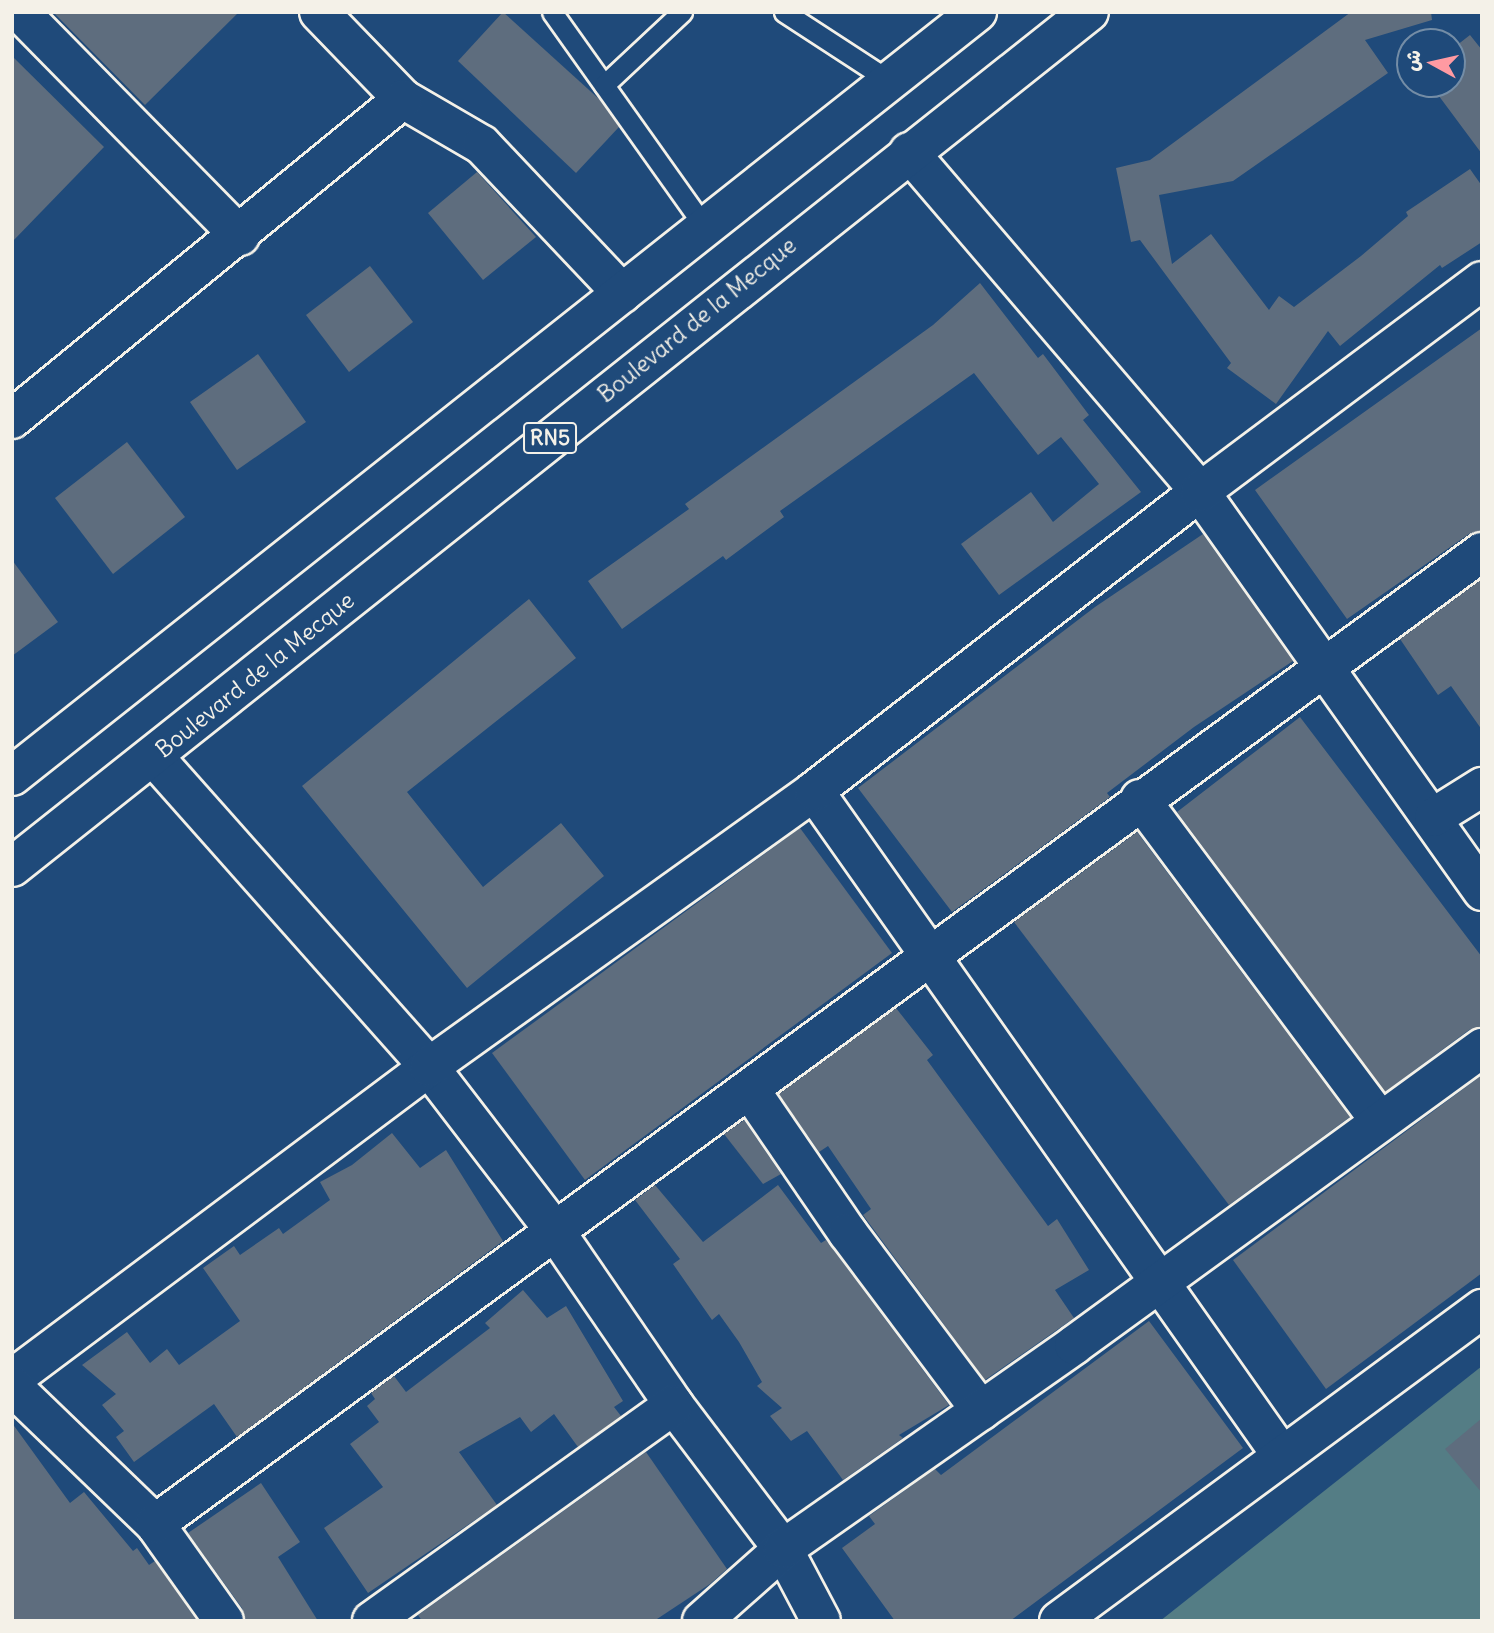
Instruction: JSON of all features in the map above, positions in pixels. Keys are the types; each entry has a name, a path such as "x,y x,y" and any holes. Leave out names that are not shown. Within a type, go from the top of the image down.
{"street":[{"path":"12,16 18,12 240,236"},
{"path":"320,12 403,99 482,145 622,293"},
{"path":"12,776 977,12"},
{"name":"Boulevard de la Mecque","path":"12,867 154,757 909,152 1089,12"},
{"path":"12,419 240,236 403,99"},
{"path":"909,152 1200,492 1324,669 1434,817 1482,891"},
{"path":"12,1379 429,1067 814,791 1200,492 1482,281"},
{"path":"155,1524 557,1234 1140,799 1324,669 1482,552"},
{"path":"154,757 429,1067 557,1234 674,1405 783,1549 821,1621"},
{"path":"1434,817 1482,787"},
{"path":"814,791 1282,1456"},
{"path":"1140,799 1379,1119"},
{"path":"702,1621 783,1549 981,1411 1379,1119 1482,1048"},
{"path":"750,1090 848,1233 981,1411"},
{"path":"1059,1621 1482,1309"},
{"path":"12,1386 155,1524 224,1621"},
{"path":"372,1621 674,1405"}],"lane":[{"path":"552,12 705,227"},
{"path":"604,85 682,12"},
{"path":"784,12 890,81"}],"green space":[{"path":"1482,1366 1482,1621 1160,1621"}],"building":[{"path":"53,12 239,12 145,105"},
{"path":"503,12 599,99 619,127 576,173 458,61"},
{"path":"1351,12 1431,12 1432,20 1396,28 1396,31 1365,40 1388,73 1233,181 1159,195 1172,264 1211,234 1269,310 1279,296 1294,307 1361,256 1408,216 1406,212 1470,169 1482,186 1482,242 1442,268 1440,265 1340,346 1328,331 1276,404 1227,368 1231,363 1140,240 1131,242 1116,168 1150,160"},
{"path":"1470,35 1482,50 1482,154 1440,98 1466,98 1466,38"},
{"path":"12,56 104,147 12,242"},
{"path":"477,172 536,237 483,280 428,213"},
{"path":"370,266 413,322 349,372 306,315"},
{"path":"980,283 1038,358 1043,354 1089,415 1083,420 1141,492 999,595 961,544 1031,492 1053,522 1099,484 1061,437 1038,455 974,373 780,511 784,517 726,560 723,556 622,629 588,581 689,509 685,504 933,325"},
{"path":"1482,328 1482,530 1469,534 1347,619 1255,490"},
{"path":"258,354 306,422 237,470 190,402"},
{"path":"127,442 185,517 113,574 55,498"},
{"path":"1203,534 1293,661 1194,727 1107,793 1110,797 952,912 858,788 1095,607"},
{"path":"12,560 58,622 12,656"},
{"path":"1482,579 1482,730 1451,686 1438,695 1400,639"},
{"path":"529,599 576,658 407,792 483,887 561,823 604,876 467,988 302,786"},
{"path":"1300,717 1482,957 1482,1026 1469,1030 1385,1092 1177,812"},
{"path":"800,828 892,953 585,1180 492,1053"},
{"path":"1137,832 1350,1117 1229,1205 1014,922"},
{"path":"896,1008 933,1055 927,1060 1048,1226 1057,1219 1089,1270 1055,1290 1074,1318 985,1380 863,1215 871,1209 828,1146 819,1152 779,1094"},
{"path":"1482,1075 1482,1273 1326,1389 1233,1260"},
{"path":"744,1120 781,1174 763,1184 724,1134"},
{"path":"392,1133 420,1168 446,1150 503,1241 237,1437 214,1404 134,1462 116,1437 124,1431 102,1405 116,1394 82,1365 127,1332 150,1363 167,1349 179,1365 240,1321 203,1268 234,1246 240,1255 279,1228 283,1234 330,1200 320,1182 352,1165"},
{"path":"655,1185 703,1242 778,1185 821,1243 826,1240 949,1405 899,1435 903,1438 843,1480 807,1431 791,1441 770,1416 782,1408 757,1386 762,1382 739,1342 719,1314 712,1320 673,1264 680,1259 635,1200"},
{"path":"523,1290 547,1318 566,1306 623,1401 614,1407 621,1416 578,1447 554,1414 531,1432 520,1417 459,1452 497,1505 368,1593 324,1528 383,1487 350,1444 379,1422 367,1406 375,1399 371,1393 394,1376 406,1392 490,1328 485,1323"},
{"path":"1149,1321 1243,1448 1010,1621 895,1621 842,1548 875,1524 869,1516 935,1469 941,1475"},
{"path":"1482,1418 1482,1493 1445,1449"},
{"path":"12,1423 70,1503 84,1492 133,1551 137,1548 149,1565 155,1561 197,1621 12,1621"},
{"path":"646,1452 727,1569 710,1584 654,1621 422,1621 418,1615"},
{"path":"261,1483 300,1542 278,1557 318,1621 246,1621 242,1608 188,1533"}]}
